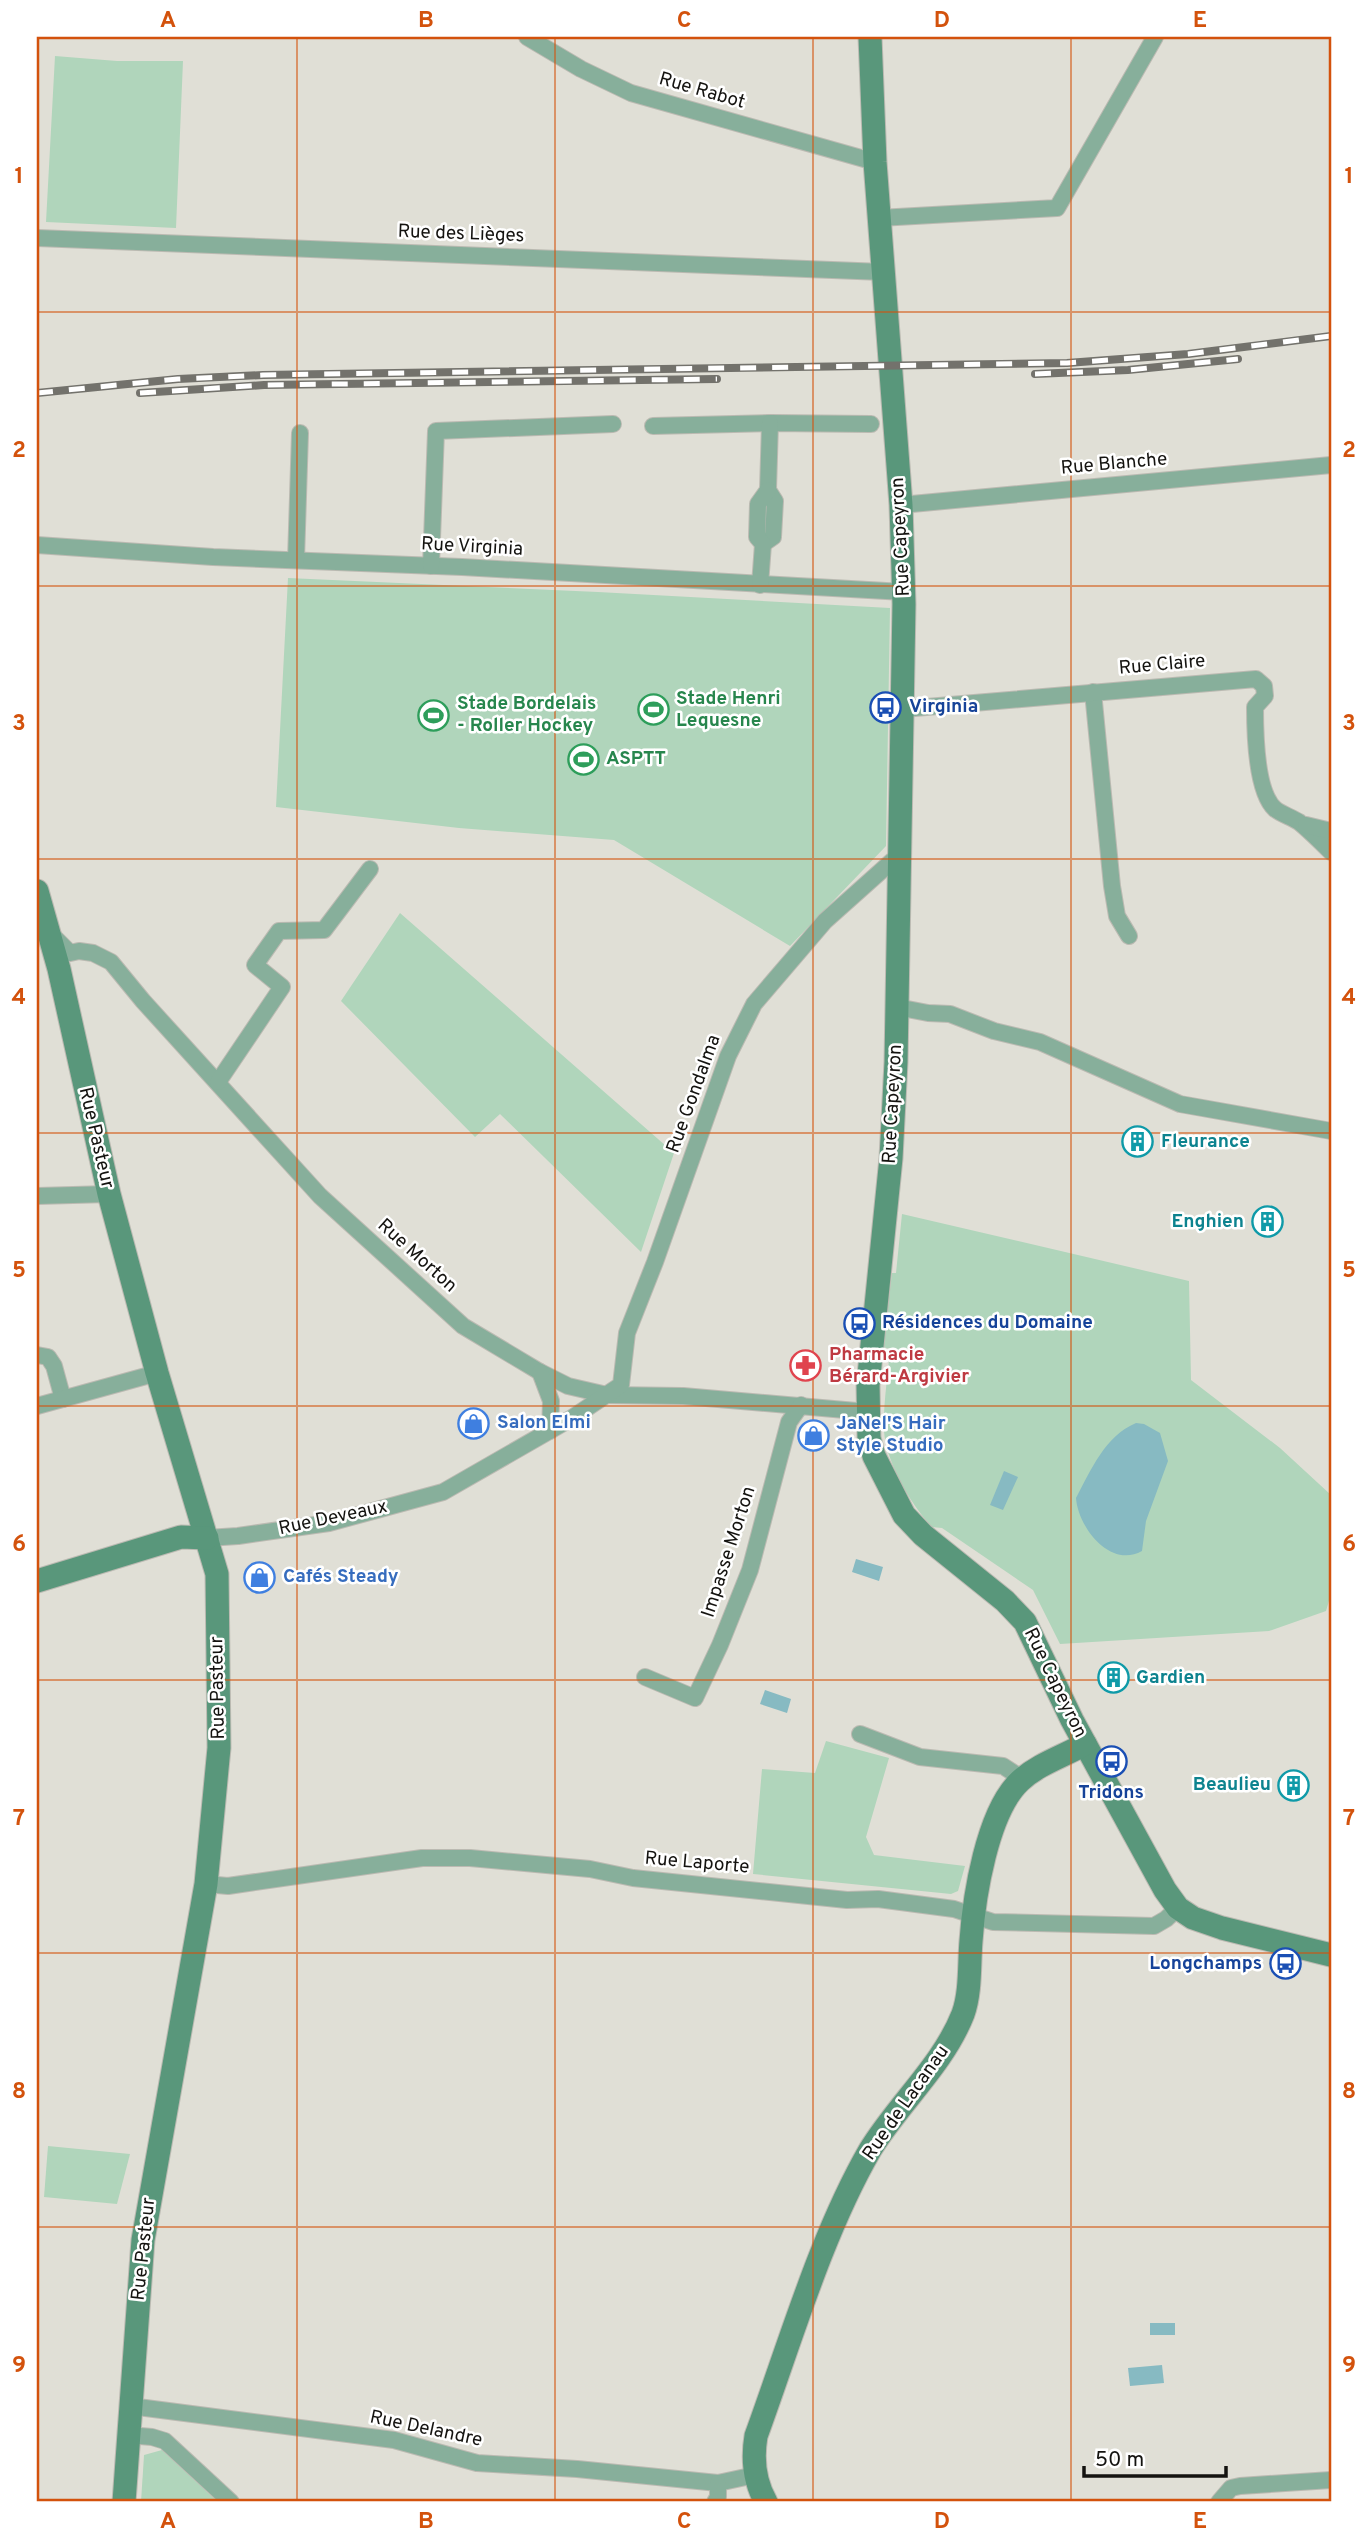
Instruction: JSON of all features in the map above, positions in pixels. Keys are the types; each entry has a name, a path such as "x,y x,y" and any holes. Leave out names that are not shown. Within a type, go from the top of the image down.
{"street":[{"name":"Rue Rabot","path":"527,37 581,69 631,93 875,162"},
{"name":"Rue Capeyron","path":"870,37 875,162 901,505 904,592 901,853 891,1158 872,1331 869,1438 874,1456 904,1515 923,1535 1005,1601 1025,1622 1084,1744 1165,1890 1178,1908"},
{"path":"879,218 1057,208 1155,37"},
{"name":"Rue des Lièges","path":"37,238 883,272"},
{"path":"760,585 763,544 757,537 758,504 768,489 770,422"},
{"path":"653,426 770,422 871,424"},
{"path":"431,566 436,431 613,424"},
{"path":"296,560 300,433"},
{"name":"Rue Blanche","path":"901,505 1331,465"},
{"name":"Rue Virginia","path":"37,545 213,557 904,592"},
{"name":"Rue Claire","path":"903,709 1256,679 1264,686 1265,696 1255,707 1255,728 1263,786 1275,809 1300,823 1331,852"},
{"path":"1093,692 1112,886 1117,916 1129,936"},
{"name":"Rue Claire","path":"1300,823 1331,831"},
{"name":"Rue Gondalma","path":"607,1395 621,1385 627,1333 728,1056 754,1004 825,921 901,853"},
{"path":"218,1082 282,988 255,965 279,931 324,930 370,869"},
{"name":"Rue Pasteur","path":"37,891 41,924 59,969 109,1194 157,1373 217,1574 219,1748 206,1884 143,2239 124,2502"},
{"name":"Rue Morton","path":"41,924 70,953 93,953 111,962 143,1001 320,1196 463,1326 540,1372 568,1386 607,1395 683,1396 868,1412"},
{"path":"897,1007 950,1014 994,1031 1040,1042 1180,1104 1331,1131"},
{"path":"37,1196 109,1194"},
{"path":"37,1355 48,1357 54,1366 63,1399"},
{"path":"540,1372 551,1401 550,1431"},
{"path":"37,1406 157,1373"},
{"name":"Rue Deveaux","path":"37,1581 181,1537 237,1536 329,1523 425,1498 452,1489 607,1395"},
{"name":"Impasse Morton","path":"645,1677 695,1698 750,1570 789,1422 801,1405"},
{"path":"860,1734 920,1757 1003,1766 1023,1779 1084,1744"},
{"name":"Rue de Lacanau","path":"766,2502 755,2475 753,2458 756,2436 836,2218 871,2149 953,2035 964,2012 979,1870 1011,1791 1023,1779"},
{"name":"Rue Laporte","path":"206,1884 228,1886 422,1858 470,1858 590,1869 634,1878 847,1899 878,1899 954,1909 993,1922 1154,1926 1167,1919 1178,1908"},
{"path":"1178,1908 1193,1918 1222,1928 1331,1955"},
{"name":"Rue Delandre","path":"130,2406 394,2440 477,2463 577,2469 718,2483 755,2475"},
{"path":"128,2435 165,2441 231,2502"},
{"path":"1219,2502 1231,2488 1240,2486 1331,2480"},
{"path":"715,2502 718,2497 718,2483"}],"green space":[{"path":"55,56 117,61 183,61 176,228 46,222"},
{"name":"ASPTT","path":"288,578 890,608 886,846 790,946 614,840 459,828 276,807"},
{"path":"400,913 674,1153 641,1252 500,1114 475,1137 341,1001"},
{"path":"902,1214 1189,1281 1191,1380 1280,1448 1331,1495 1331,1594 1326,1611 1269,1631 1060,1644 1033,1590 942,1528 932,1527 901,1482 889,1456 884,1431 890,1349 883,1347 892,1273 896,1273"},
{"path":"826,1741 889,1758 866,1837 874,1855 965,1866 958,1891 951,1894 753,1874 762,1769 815,1773"},
{"path":"48,2146 130,2154 117,2204 44,2197"},
{"path":"162,2450 218,2502 141,2502 144,2455"}],"water":[{"path":"1136,1423 1144,1424 1160,1433 1168,1461 1146,1521 1142,1551 1130,1555 1118,1554 1108,1550 1089,1532 1076,1498 1107,1445"},
{"path":"1004,1471 1018,1477 1003,1510 990,1505"},
{"path":"856,1559 883,1567 879,1581 852,1572"},
{"path":"765,1690 791,1699 787,1713 760,1704"},
{"path":"1150,2323 1175,2323 1175,2335 1150,2335"},
{"path":"1162,2365 1164,2383 1130,2386 1128,2368"}],"railway":[{"path":"37,393 178,379 263,375 1067,363 1188,354 1331,336"},
{"path":"1035,374 1128,370 1238,359"},
{"path":"140,393 264,385 717,379"}],"place":[{"name":"Virginia","path":"886,707"},
{"name":"Stade Henri Lequesne","path":"653,710"},
{"name":"Stade Bordelais - Roller Hockey","path":"434,715"},
{"name":"ASPTT","path":"583,759"},
{"name":"Fleurance","path":"1138,1142"},
{"name":"Enghien","path":"1267,1222"},
{"name":"Résidences du Domaine","path":"859,1323"},
{"name":"Pharmacie Bérard-Argivier","path":"806,1366"},
{"name":"Salon Elmi","path":"474,1423"},
{"name":"JaNel'S Hair Style Studio","path":"813,1435"},
{"name":"Cafés Steady","path":"260,1577"},
{"name":"Gardien","path":"1113,1678"},
{"name":"Tridons","path":"1111,1762"},
{"name":"Beaulieu","path":"1294,1785"},
{"name":"Longchamps","path":"1285,1964"}]}
